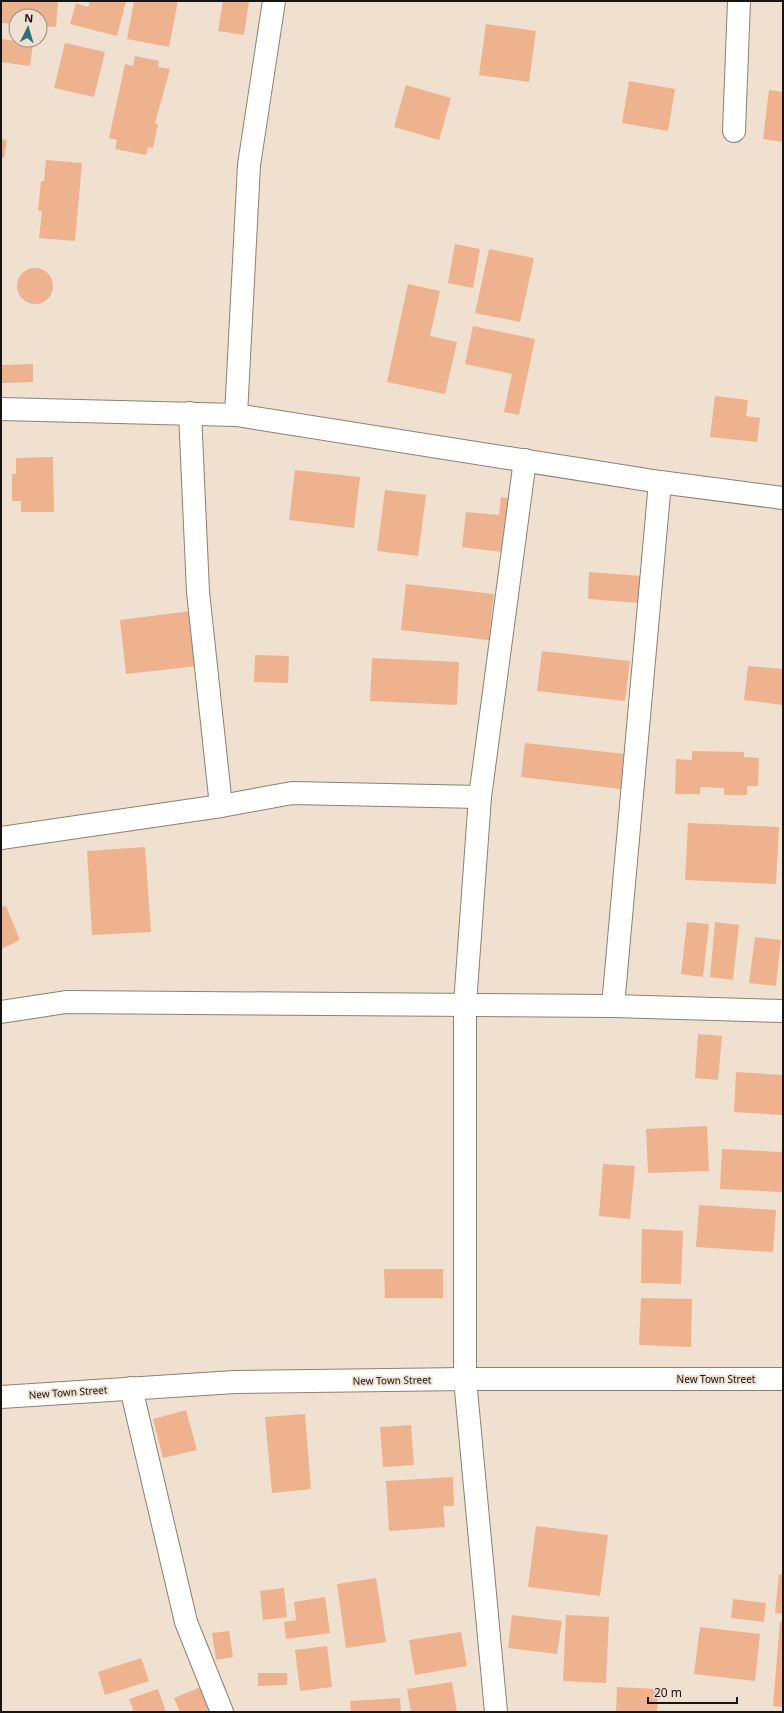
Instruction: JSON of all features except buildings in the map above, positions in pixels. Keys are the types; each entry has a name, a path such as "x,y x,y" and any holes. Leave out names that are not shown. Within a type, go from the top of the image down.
{"street":[{"path":"236,415 249,165 274,1"},
{"path":"734,131 739,1"},
{"path":"1,409 236,415 660,482 783,498"},
{"path":"190,413 198,592 220,806"},
{"path":"496,1712 465,1378 465,1004 480,797 525,460"},
{"path":"613,1006 660,482"},
{"path":"1,838 220,806 292,793 480,797"},
{"path":"1,1012 66,1002 465,1004 613,1006 783,1011"},
{"name":"New Town Street","path":"1,1397 235,1382 465,1378 783,1379"},
{"path":"131,1388 186,1622 222,1712"}]}
